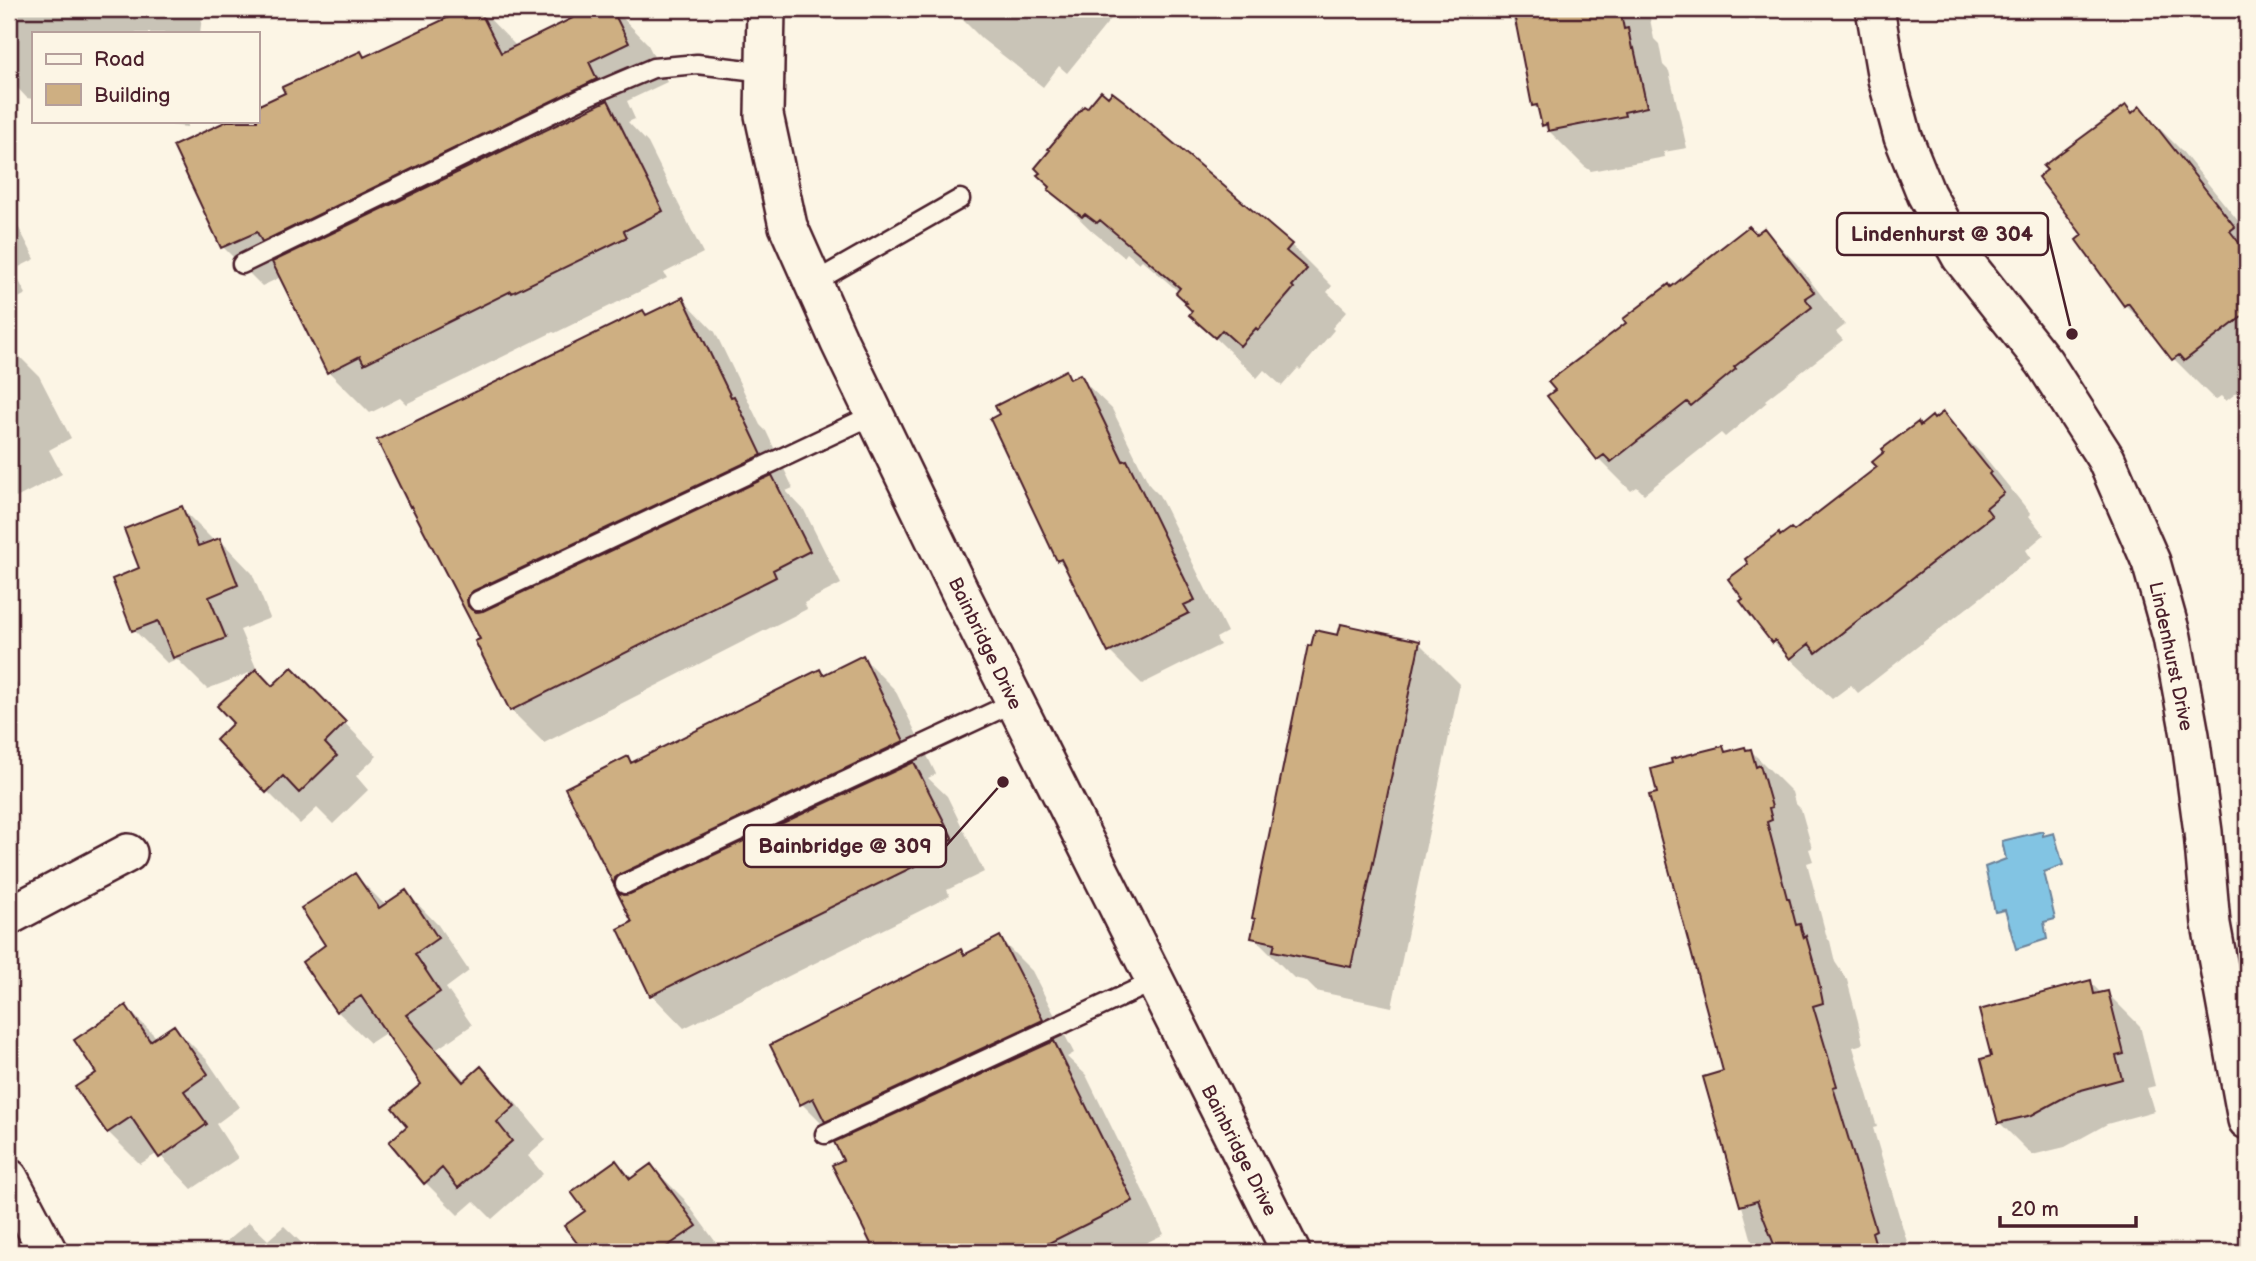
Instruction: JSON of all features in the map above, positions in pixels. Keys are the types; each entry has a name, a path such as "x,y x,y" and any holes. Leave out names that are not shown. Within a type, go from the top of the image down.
{"street":[{"name":"Bainbridge Drive","path":"766,9 764,115 788,226 875,414 1015,702 1291,1252"},
{"name":"Lindenhurst Drive","path":"1875,9 1887,79 1903,137 1926,194 1961,257 2045,362 2106,459 2151,562 2172,637 2190,735 2203,832 2211,924 2247,1120"},
{"path":"9,916 128,853"},
{"path":"9,1178 48,1252"}],"lane":[{"path":"242,264 587,96 653,68 697,64 765,72"},
{"path":"814,283 960,200"},
{"path":"478,601 875,414"},
{"path":"625,884 1015,702"},
{"path":"825,1134 1156,981"}],"water":[{"path":"2043,831 2043,836 2054,833 2063,865 2044,872 2055,919 2044,922 2047,939 2016,949 2005,910 1995,912 1985,867 2006,859 2002,841"}],"building":[{"path":"466,9 479,9 501,53 591,9 612,9 629,43 589,62 597,79 262,242 257,232 221,248 173,146 225,122 259,122 259,105 285,93 282,87 361,51 364,57"},
{"path":"1513,9 1620,9 1624,29 1628,28 1632,49 1634,48 1647,107 1624,112 1625,116 1548,131 1547,124 1542,126 1537,105 1532,106"},
{"path":"1101,91 1108,97 1112,92 1124,101 1292,244 1286,251 1307,269 1258,330 1256,328 1240,346 1222,330 1215,338 1189,315 1192,311 1176,293 1180,288 1100,220 1097,223 1085,214 1082,217 1048,190 1050,187 1037,175 1040,173 1035,168 1050,150 1048,149 1084,106 1087,108"},
{"path":"608,100 663,211 624,231 627,237 512,293 511,291 364,364 360,356 327,373 272,262"},
{"path":"2126,105 2132,113 2140,106 2235,227 2230,231 2247,253 2247,313 2184,361 2179,355 2172,360 2128,303 2124,306 2076,240 2082,235 2038,177 2047,170 2043,166"},
{"path":"1749,226 1756,234 1764,228 1814,292 1805,298 1812,307 1734,367 1736,369 1691,406 1687,402 1611,462 1604,455 1597,460 1547,396 1555,390 1548,382 1626,323 1623,319 1669,284 1671,287"},
{"path":"683,297 762,455 473,591 467,599 468,606 476,612 483,611 772,475 810,551 773,570 776,577 510,711 475,641 480,639 377,440 643,310 646,315"},
{"path":"1066,370 1070,379 1080,374 1083,378 1123,461 1127,460 1195,600 1184,605 1189,613 1108,653 1061,559 1057,561 990,419 999,414 995,406"},
{"path":"1943,412 1991,472 1989,474 2004,493 1986,508 1992,516 1816,653 1809,644 1790,659 1775,640 1772,643 1758,625 1728,579 1748,564 1745,559 1779,533 1780,536 1791,528 1794,531 1877,467 1872,462 1884,452 1882,449 1918,422 1920,426 1932,416 1934,419"},
{"path":"182,506 198,546 220,538 238,585 209,597 226,638 173,658 158,621 132,631 112,579 139,568 124,529"},
{"path":"1341,624 1420,641 1351,967 1273,951 1275,943 1251,938 1255,919 1252,918 1308,645 1311,646 1315,630 1338,635"},
{"path":"863,655 904,741 620,874 615,878 614,885 565,788 628,756 631,763 820,669 823,675"},
{"path":"292,667 346,722 325,743 337,756 299,793 283,776 266,793 216,740 233,723 217,706 256,669 272,686"},
{"path":"1723,746 1725,752 1745,747 1746,750 1751,749 1756,767 1760,765 1772,807 1769,808 1772,820 1767,822 1787,898 1796,925 1800,924 1804,938 1806,936 1818,978 1823,1003 1813,1006 1837,1086 1833,1087 1876,1230 1872,1232 1878,1252 1777,1252 1757,1201 1740,1206 1703,1077 1723,1071 1649,795 1657,793 1651,769 1672,763 1671,759"},
{"path":"914,762 953,839 916,857 919,864 650,996 618,929 632,922 617,892 630,894"},
{"path":"355,873 379,908 406,890 438,938 415,954 440,992 406,1015 463,1082 481,1066 515,1106 497,1122 512,1141 458,1188 442,1168 424,1184 389,1142 407,1126 392,1108 421,1084 361,996 336,1012 302,962 325,945 301,908"},
{"path":"1000,936 1043,1020 825,1122 813,1098 800,1105 770,1045 961,949 964,955"},
{"path":"2091,980 2094,994 2108,991 2124,1054 2116,1056 2122,1079 2074,1092 2032,1115 1998,1123 1981,1059 1991,1056 1979,1010"},
{"path":"126,1005 150,1041 174,1025 208,1074 184,1091 207,1124 159,1158 131,1117 107,1133 75,1087 96,1073 74,1040"},
{"path":"1054,1041 1133,1201 1031,1252 875,1252 832,1165 843,1160 834,1142"},
{"path":"616,1160 630,1179 651,1164 697,1226 659,1252 584,1252 564,1226 585,1211 571,1192"}],"place":[{"name":"Lindenhurst @ 304","path":"2072,334"},
{"name":"Bainbridge @ 309","path":"1003,782"}]}
